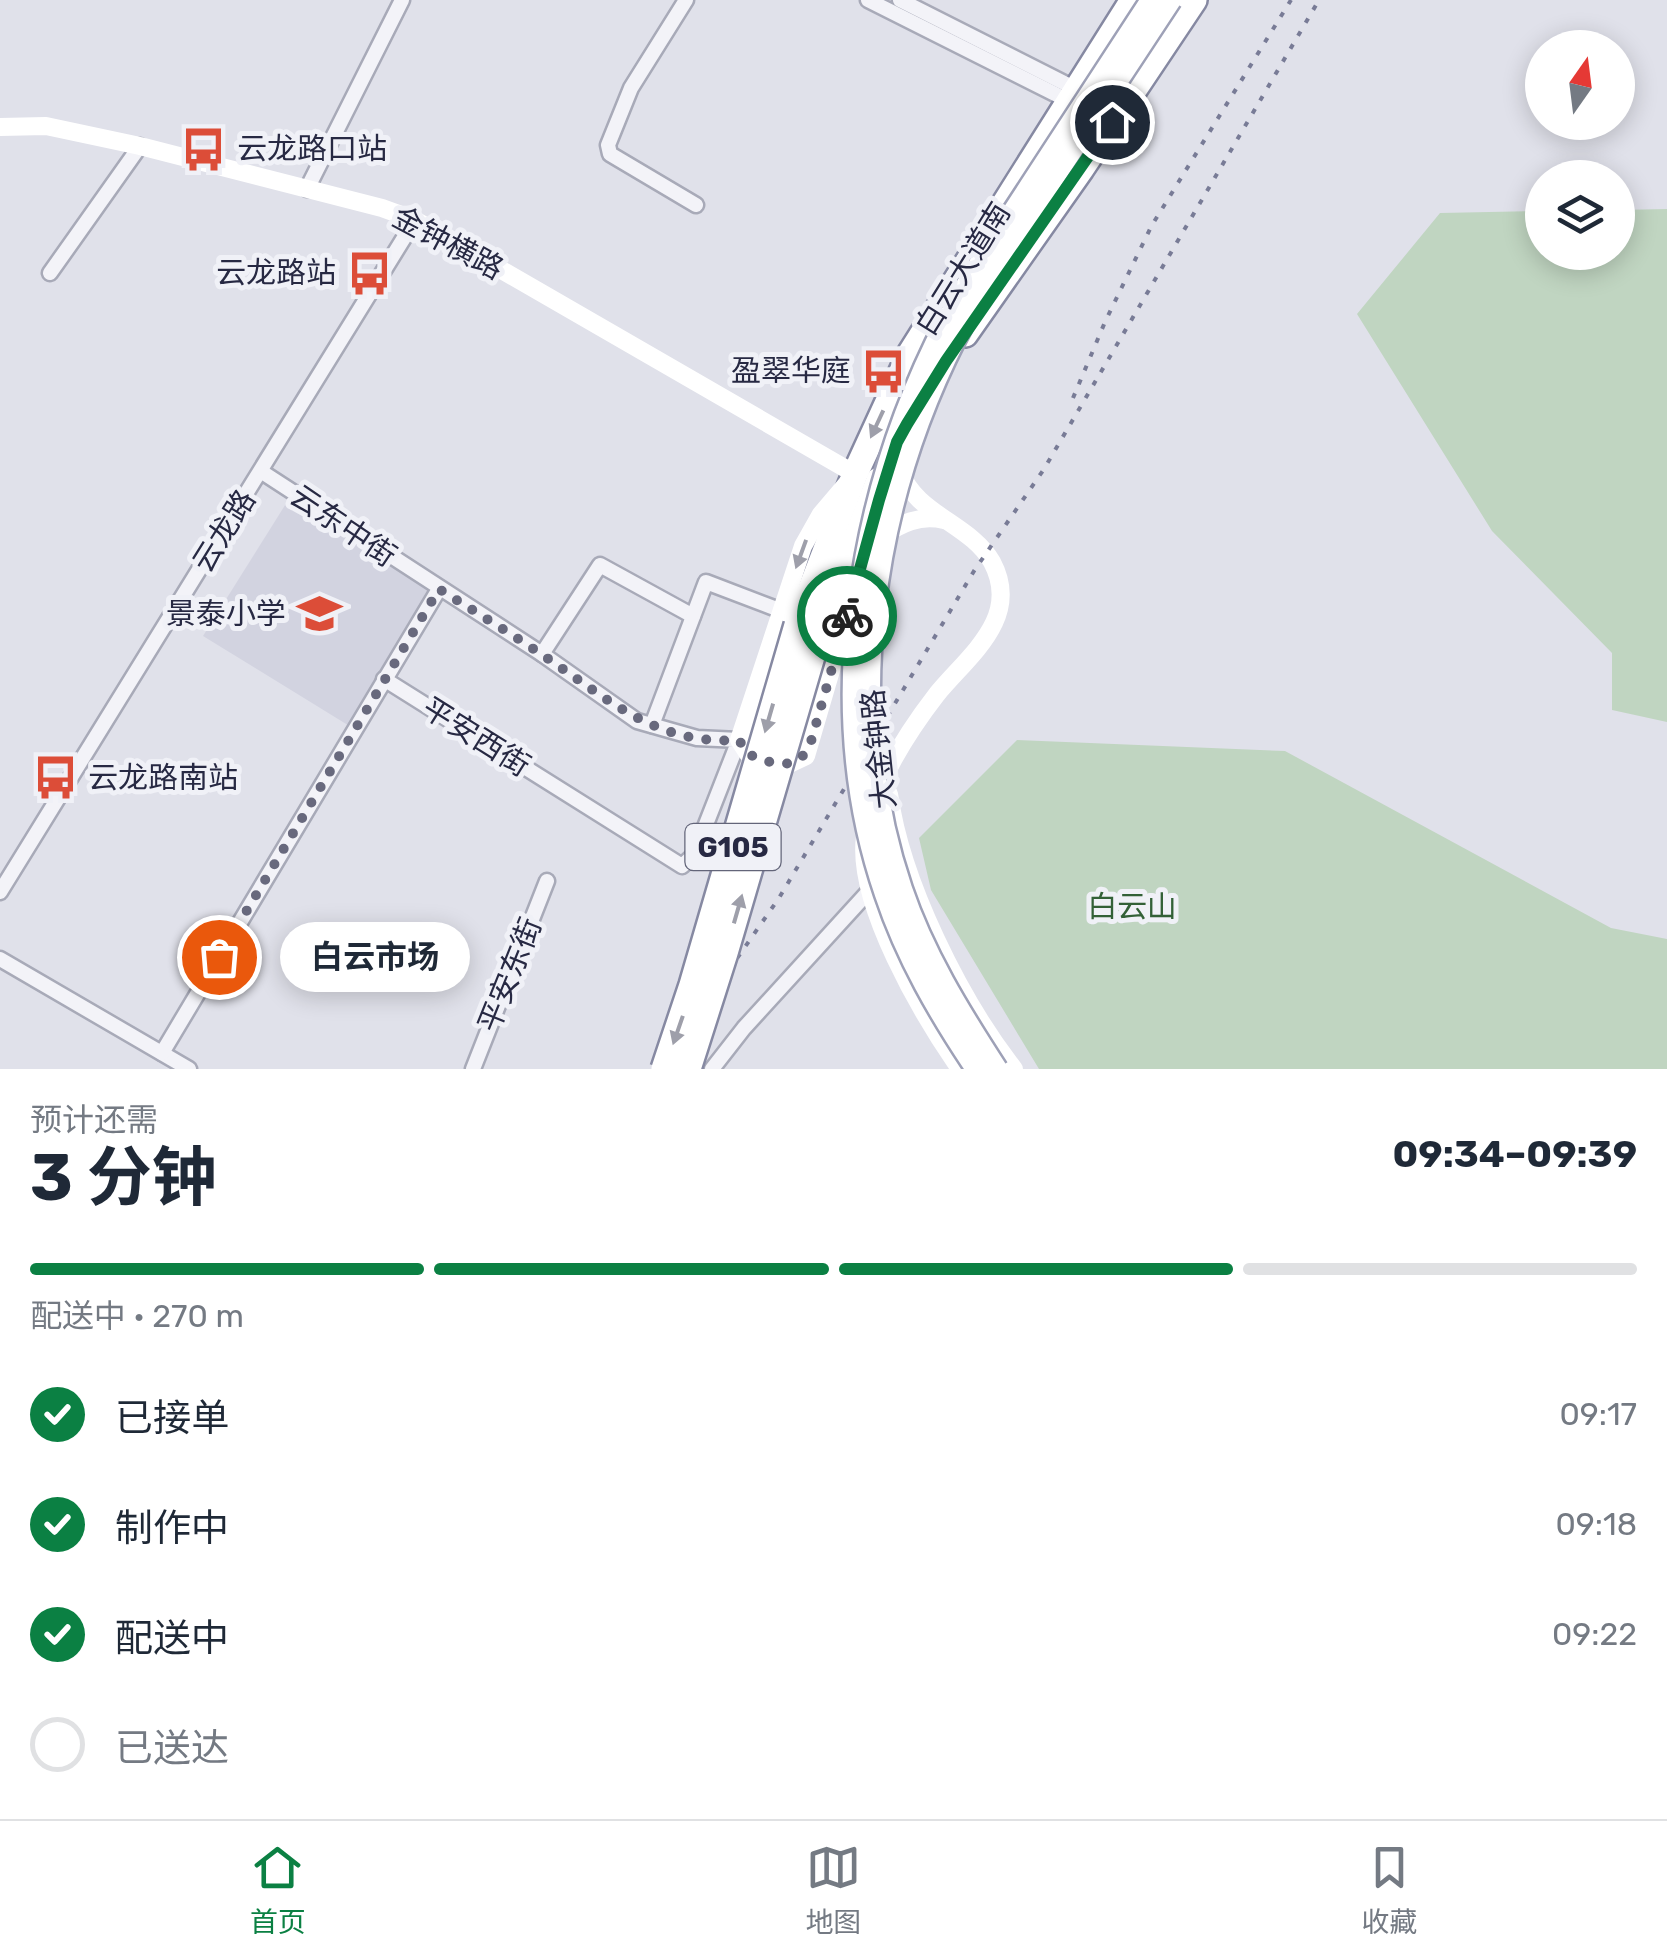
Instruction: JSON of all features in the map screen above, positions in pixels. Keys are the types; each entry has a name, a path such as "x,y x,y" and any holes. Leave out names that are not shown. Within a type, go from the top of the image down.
{"highway":[{"name":"白云大道南","path":"664,1069 684,1014 800,622 854,474 924,331 1133,0"},
{"name":"白云大道南","path":"688,1069 726,953 800,622 864,514 897,442 946,361 1081,170 1194,0"}],"main road":[{"name":"大金钟路","path":"976,1069 919,974 885,894 875,855 861,788 856,735 855,647 860,590 885,473 929,355 970,278 1151,0"},
{"name":"大金钟路","path":"997,1069 935,966 902,888 892,851 872,726 873,639 882,558 907,455 957,335 989,278 1170,0"}],"street":[{"path":"307,189 402,0"},
{"path":"686,0 631,88 608,145 610,154 696,205"},
{"path":"868,0 1072,95"},
{"path":"900,0 1072,95"},
{"name":"金钟横路","path":"0,127 46,126 140,146 415,220 854,474"},
{"path":"50,273 140,146"},
{"name":"云龙路","path":"0,892 415,220"},
{"path":"897,442 896,459 910,490 982,546 994,566 1000,595 994,627 977,653 939,692 890,762 869,813 864,847 870,890 896,958 922,1011 960,1069"},
{"path":"652,725 706,582 800,622 739,740 748,754 770,762 787,765 806,756 897,442"},
{"name":"云东中街","path":"262,472 542,654 637,721 697,738 739,740"},
{"path":"867,545 900,524 918,518 949,522"},
{"path":"542,654 600,564 693,616"},
{"path":"162,1053 439,589"},
{"name":"平安西街","path":"384,679 682,866 694,855 739,740"},
{"path":"890,762 892,813 922,904 969,1004 1014,1069"},
{"name":"平安东街","path":"473,1069 547,880"},
{"path":"712,1069 744,1028 870,890"},
{"path":"0,959 189,1069"}],"shaded area":[{"name":"景泰小学","path":"287,502 435,593 351,727 203,636"}],"green space":[{"path":"1667,209 1667,722 1612,710 1612,653 1492,531 1357,314 1440,213 1525,211 1525,270 1635,270 1635,210"},
{"name":"白云山","path":"1017,740 1285,751 1611,928 1667,939 1667,1069 1039,1069 931,890 919,838"}],"railway":[{"path":"1073,398 1152,225 1291,0"},
{"path":"660,1069 779,898 974,571 1044,469 1319,0"}],"way so far":[{"path":"219,957 439,589 542,654 637,721 697,738 739,740 748,754 787,765 806,756 847,616"}],"place":[{"name":"云龙路口站","path":"204,149"},
{"name":"云龙路站","path":"369,273"},
{"name":"盈翠华庭","path":"884,371"},
{"name":"景泰小学","path":"319,614"},
{"name":"云龙路南站","path":"55,778"},
{"name":"白云市场","path":"219,957"}],"route":[{"path":"847,616 897,442 946,361 1112,122"}]}
